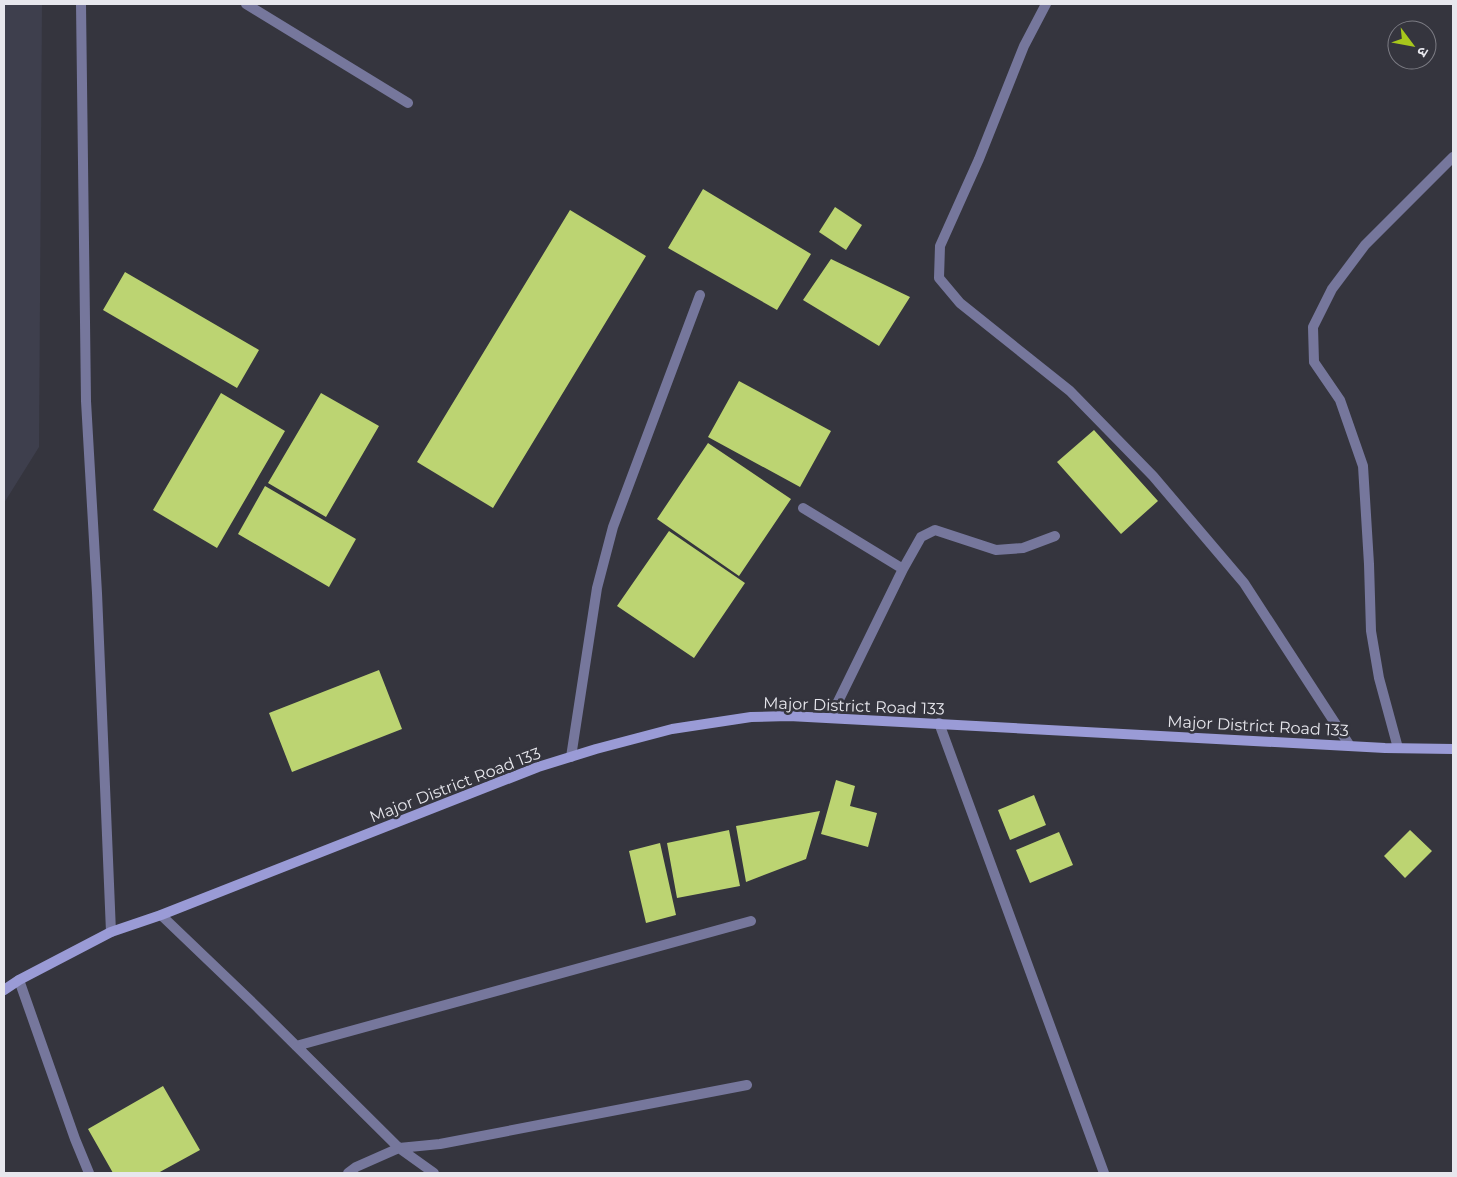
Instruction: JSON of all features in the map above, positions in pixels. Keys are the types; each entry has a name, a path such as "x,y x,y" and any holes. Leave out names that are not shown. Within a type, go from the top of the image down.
{"main road":[{"name":"Major District Road 133","path":"4,990 19,980 111,932 161,915 538,767 596,749 682,728 751,718 789,716 1350,746 1453,749"}],"street":[{"path":"81,4 86,401 111,932"},
{"path":"246,4 408,103"},
{"path":"1046,4 1024,46 979,159 940,246 939,278 960,303 1070,391 1153,476 1244,583 1350,746"},
{"path":"1398,748 1379,678 1370,631 1369,564 1363,466 1340,400 1314,362 1313,327 1332,290 1365,245 1453,157"},
{"path":"571,757 597,588 613,527 700,295"},
{"path":"803,508 903,568"},
{"path":"830,718 903,568 921,537 936,530 996,550 1023,548 1055,536"},
{"path":"939,724 1104,1173"},
{"path":"161,915 399,1148 434,1173"},
{"path":"296,1046 751,921"},
{"path":"19,980 75,1139 89,1173"},
{"path":"348,1173 356,1167 399,1148 440,1144 747,1085"}],"shaded area":[{"path":"4,4 42,4 39,447 4,503"}],"building":[{"path":"703,189 811,254 777,310 668,248"},
{"path":"835,207 862,225 846,250 819,232"},
{"path":"570,210 646,256 493,508 417,462"},
{"path":"831,259 910,297 879,346 803,300"},
{"path":"125,272 259,350 237,388 103,310"},
{"path":"739,381 831,431 800,487 708,437"},
{"path":"221,393 285,431 217,548 153,510"},
{"path":"321,393 379,426 326,517 268,483"},
{"path":"1094,430 1158,501 1121,534 1057,462"},
{"path":"708,443 791,499 739,576 657,519"},
{"path":"265,486 356,539 329,587 238,534"},
{"path":"669,531 745,583 694,658 617,606"},
{"path":"379,670 402,729 292,772 269,713"},
{"path":"836,780 855,786 850,806 877,813 868,847 821,834"},
{"path":"1034,795 1046,825 1010,840 998,810"},
{"path":"820,811 806,859 746,882 736,826"},
{"path":"729,830 740,886 677,898 667,843"},
{"path":"1410,830 1432,851 1405,878 1384,856"},
{"path":"1059,832 1073,865 1030,883 1016,850"},
{"path":"660,843 676,915 646,923 629,851"},
{"path":"163,1086 200,1150 158,1173 113,1173 88,1129"}]}
